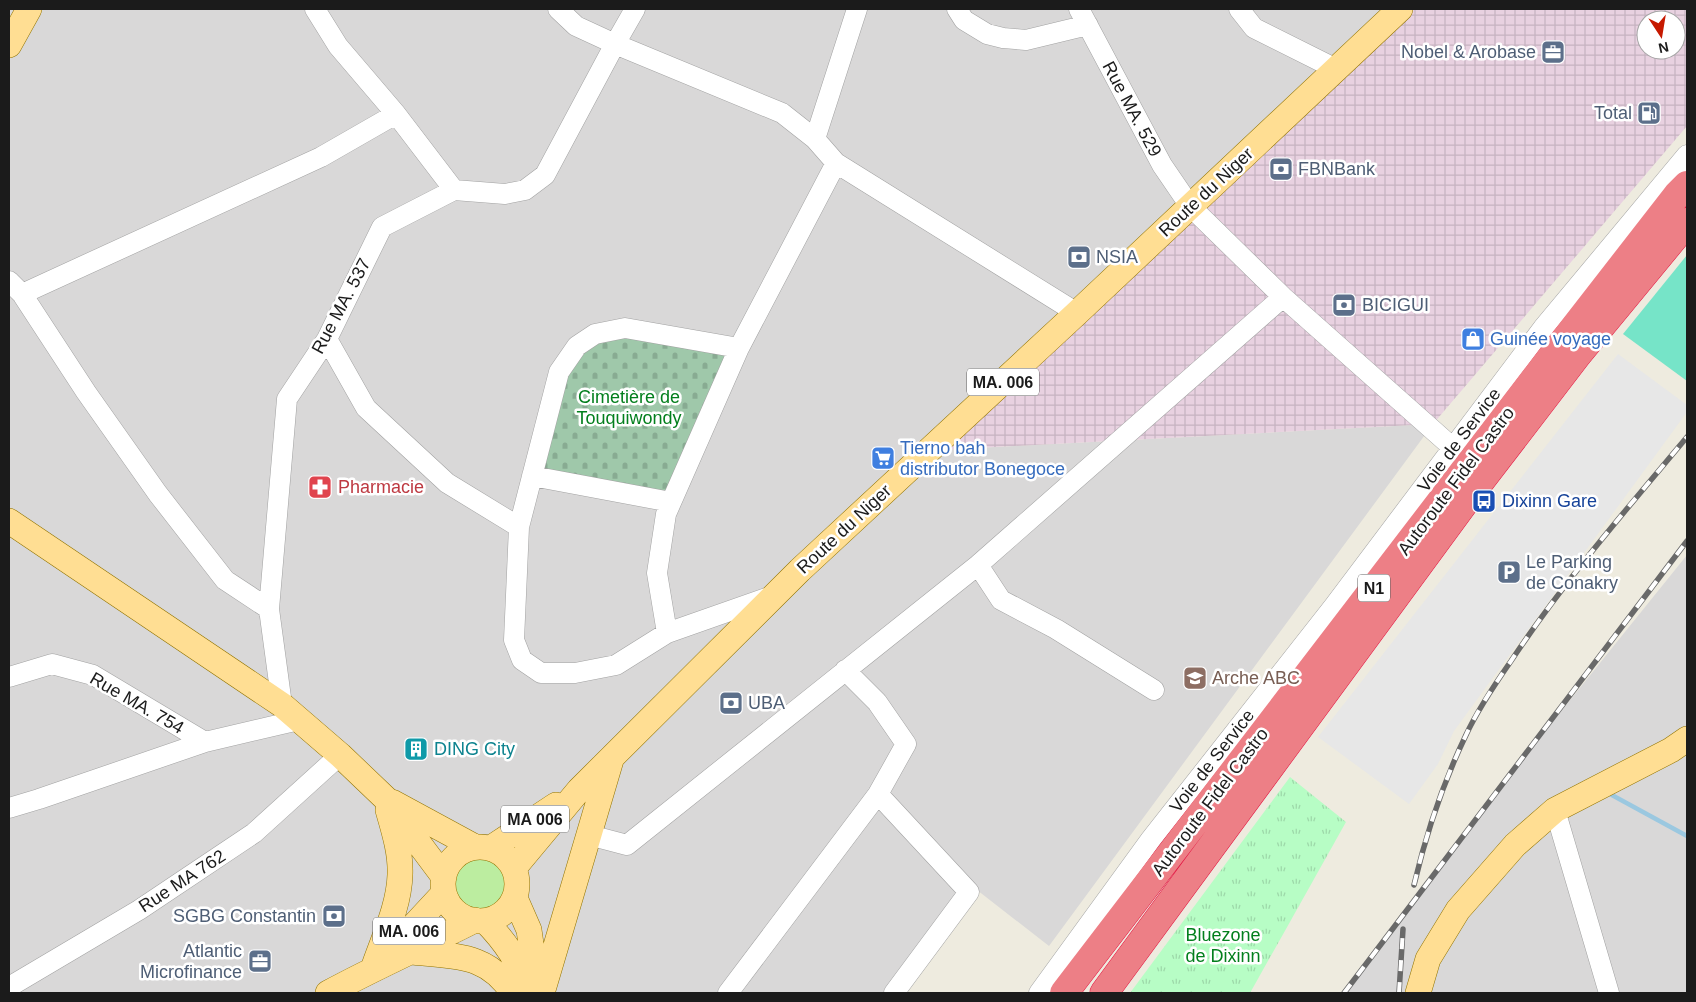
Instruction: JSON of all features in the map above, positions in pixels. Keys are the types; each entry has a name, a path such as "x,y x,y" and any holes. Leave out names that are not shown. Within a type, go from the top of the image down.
{"highway":[{"name":"Autoroute Fidel Castro","path":"1064,993 1555,352 1677,195 1687,185"},
{"name":"Autoroute Fidel Castro","path":"1104,993 1476,487 1578,354 1687,222"}],"main road":[{"path":"9,45 29,9"},
{"name":"Route du Niger","path":"514,868 579,790 774,595 1400,9"},
{"path":"9,521 291,712 385,798 444,885"},
{"path":"1418,993 1428,959 1458,910 1515,844 1555,810 1682,748"},
{"path":"542,993 610,760"},
{"name":"Route du Niger","path":"483,848 579,790"},
{"path":"385,798 483,848 501,852 514,868 518,888 515,898 508,909 498,917 480,920 464,917 455,911 448,903 444,885 447,866 455,857 464,850 483,848"},
{"path":"373,969 396,903 400,876 398,848 385,798"},
{"name":"MA. 006","path":"373,969 444,885"},
{"path":"515,898 529,930 532,951 533,993"},
{"path":"480,920 504,940 519,964 533,993"},
{"name":"MA. 006","path":"413,952 480,920"},
{"path":"328,993 373,969 413,952 469,959 487,965 504,978 513,993"}],"street":[{"path":"315,9 338,46 396,114 454,190 505,194 525,190 544,175 635,9"},
{"path":"558,9 576,26 782,113 816,139 836,163 1077,313"},
{"path":"816,139 857,9"},
{"path":"957,9 964,20 987,34 1003,38 1026,40 1084,17"},
{"path":"1239,9 1254,28 1336,68"},
{"name":"Rue MA. 529","path":"1084,17 1162,165 1190,206 1283,297 1452,447"},
{"path":"269,609 225,580 158,494 15,288 321,157 396,114"},
{"name":"Voie de Service","path":"1039,993 1151,839 1334,606 1543,328 1687,156"},
{"path":"667,633 657,573 666,514 738,348 836,163"},
{"name":"Rue MA. 537","path":"291,712 269,609 287,399 327,338 382,227 454,190"},
{"path":"589,835 627,845 978,566 1283,297"},
{"path":"738,348 625,328 595,334 577,346 559,372 519,527 514,640 522,660 542,673 575,673 616,665 667,633 774,595"},
{"path":"327,338 366,408 447,482 519,527"},
{"path":"532,476 671,502"},
{"path":"978,566 1001,600 1056,629 1154,690"},
{"name":"Rue MA. 754","path":"9,677 52,664 93,675 205,742"},
{"path":"728,993 878,794 906,744 877,702 846,670"},
{"path":"9,808 291,712"},
{"name":"Rue MA 762","path":"9,987 139,910 254,833 340,755"},
{"path":"878,794 969,892 894,993"},
{"path":"1555,810 1609,993"}],"shaded area":[{"path":"9,9 1400,9 939,450 1433,424 1049,946 968,883 886,993 9,993"},
{"path":"1405,9 1687,9 1687,126 1433,424 938,450"},
{"name":"Le Parking de Conakry","path":"1618,354 1687,405 1687,412 1454,731 1438,764 1409,804 1318,737"},
{"path":"1687,555 1687,993 1345,993 1533,746"}],"green space":[{"path":"1687,255 1687,381 1623,334"},
{"name":"Cimetière de Touquiwondy","path":"627,333 732,351 668,498 540,473 577,346"},
{"name":"Bluezone de Dixinn","path":"1290,777 1346,822 1250,993 1130,993"},
{"path":"469,851 496,854 504,859 509,866 512,875 512,894 502,910 494,914 466,914 459,910 450,900 449,877 452,865 455,860"}],"waterway":[{"path":"1610,794 1687,836"}],"railway":[{"path":"1414,885 1424,847 1443,790 1466,735 1481,706 1531,631 1574,574 1687,437"},
{"path":"1344,993 1687,541"},
{"path":"1399,993 1403,929"}],"place":[{"name":"Nobel & Arobase","path":"1553,52"},
{"name":"Total","path":"1649,113"},
{"name":"FBNBank","path":"1281,169"},
{"name":"NSIA","path":"1079,257"},
{"name":"BICIGUI","path":"1344,305"},
{"name":"Guinée voyage","path":"1473,339"},
{"name":"Tierno bah distributor Bonegoce","path":"883,458"},
{"name":"Pharmacie","path":"320,487"},
{"name":"Dixinn Gare","path":"1484,501"},
{"name":"Le Parking de Conakry","path":"1509,572"},
{"name":"Arche ABC","path":"1195,678"},
{"name":"UBA","path":"731,703"},
{"name":"DING City","path":"416,749"},
{"name":"SGBG Constantin","path":"334,916"},
{"name":"Atlantic Microfinance","path":"260,961"}]}
